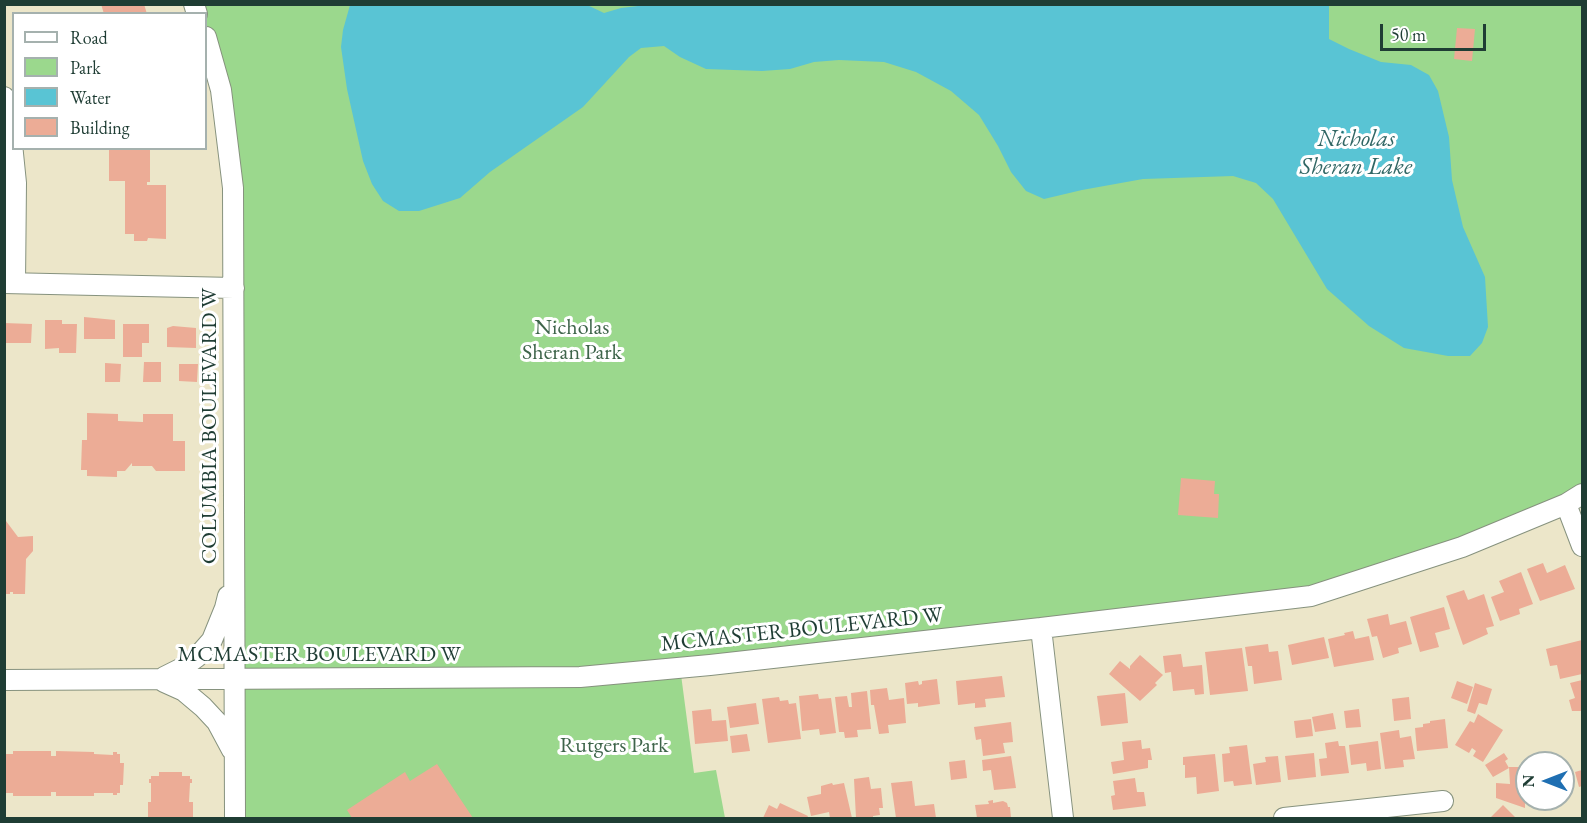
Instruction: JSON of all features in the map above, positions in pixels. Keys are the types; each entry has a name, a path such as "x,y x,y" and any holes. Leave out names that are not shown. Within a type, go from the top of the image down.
{"street":[{"name":"COLUMBIA BOULEVARD W","path":"207,41 221,90 233,188 235,819"},
{"path":"4,97 12,144"},
{"path":"13,150 16,183 10,283 234,288"},
{"path":"1574,499 1582,546"},
{"name":"MCMASTER BOULEVARD W","path":"4,680 580,677 710,665 1041,628 1311,596 1462,547 1574,499"},
{"path":"158,679 182,668 197,657 212,640 225,608 234,570"},
{"path":"1041,628 1063,819"},
{"path":"158,679 184,691 203,707 217,722 234,753"},
{"path":"1284,819 1443,801"}],"green space":[{"name":"Nicholas Sheran Park","path":"194,5 1582,5 1582,493 1311,596 680,667 694,773 716,770 725,818 235,818 233,188 207,43 207,12"}],"water":[{"name":"Nicholas Sheran Lake","path":"585,4 604,13 621,8 655,4 1329,5 1329,39 1381,62 1411,65 1429,75 1438,91 1449,137 1452,180 1463,227 1485,277 1488,327 1482,343 1470,356 1448,356 1404,348 1369,326 1327,289 1273,199 1256,183 1233,176 1143,179 1044,199 1026,191 1011,172 979,115 951,91 916,72 884,62 839,60 814,62 790,69 762,71 706,69 680,57 664,46 641,48 629,57 583,107 490,172 460,198 419,211 399,211 383,201 372,184 363,161 347,89 341,47 350,5"}],"building":[{"path":"101,4 144,4 146,12 103,12"},
{"path":"1457,28 1475,29 1472,61 1454,59"},
{"path":"109,150 150,150 150,182 147,182 147,185 166,185 166,239 148,238 147,241 134,241 134,234 125,234 125,181 109,181"},
{"path":"84,317 115,320 115,339 84,339"},
{"path":"45,320 62,320 62,324 77,324 76,353 59,353 59,348 45,349"},
{"path":"4,323 32,324 31,343 4,343"},
{"path":"123,324 149,324 149,343 142,343 142,357 123,357"},
{"path":"173,326 196,328 196,348 167,347 167,328"},
{"path":"144,362 161,362 161,382 143,382"},
{"path":"105,363 121,364 120,382 105,382"},
{"path":"179,364 198,364 197,382 179,381"},
{"path":"87,413 118,414 118,421 143,422 143,414 173,414 173,441 185,441 185,471 156,471 152,466 132,466 132,463 125,471 117,471 117,477 87,476 87,470 81,470 82,440 87,440"},
{"path":"1181,478 1215,481 1214,494 1219,494 1218,518 1178,515"},
{"path":"6,521 18,537 33,536 33,551 26,559 25,594 10,592 10,594 4,594"},
{"path":"1543,563 1547,573 1565,565 1575,589 1540,601 1527,569"},
{"path":"1521,572 1533,604 1519,609 1520,614 1500,621 1491,597 1504,592 1499,581"},
{"path":"1464,590 1468,600 1484,594 1494,626 1486,628 1488,634 1463,645 1446,596"},
{"path":"1444,607 1450,629 1435,633 1439,647 1420,652 1410,617"},
{"path":"1388,614 1390,625 1406,621 1412,644 1398,648 1399,653 1383,658 1377,636 1372,637 1367,619"},
{"path":"1353,631 1355,639 1369,636 1374,660 1334,667 1328,639"},
{"path":"1324,637 1329,658 1292,665 1288,645"},
{"path":"1582,640 1582,674 1560,679 1557,665 1550,666 1546,649"},
{"path":"1268,644 1269,652 1278,651 1282,680 1254,684 1252,666 1248,666 1245,647"},
{"path":"1242,648 1248,691 1210,695 1205,652"},
{"path":"1181,654 1183,667 1202,665 1204,694 1195,695 1194,689 1173,691 1171,672 1165,673 1163,656"},
{"path":"1140,655 1163,675 1155,683 1157,685 1140,701 1109,674 1120,661 1130,669"},
{"path":"1002,676 1005,697 985,699 986,707 975,708 975,703 958,705 956,681"},
{"path":"937,679 940,704 918,707 918,703 907,704 905,683 918,681 919,685 922,681"},
{"path":"1582,680 1582,711 1572,711 1569,700 1575,698 1570,683"},
{"path":"1457,681 1473,687 1467,704 1451,698"},
{"path":"1475,683 1492,689 1487,705 1479,703 1475,714 1467,711"},
{"path":"887,688 889,700 904,698 906,723 888,725 889,733 879,734 874,705 871,705 870,690"},
{"path":"867,691 871,729 857,730 858,737 845,738 844,732 839,732 835,697 847,696 849,707 852,707 851,693"},
{"path":"1125,693 1128,723 1101,726 1097,696"},
{"path":"818,694 819,699 831,698 836,733 820,735 819,729 802,731 799,696"},
{"path":"779,697 780,701 788,700 789,704 796,703 801,739 768,743 762,699"},
{"path":"1409,697 1411,719 1394,721 1392,699"},
{"path":"756,703 759,724 730,728 727,707"},
{"path":"711,709 712,721 726,720 728,741 695,744 692,711"},
{"path":"1359,709 1361,727 1346,728 1344,711"},
{"path":"1333,713 1336,729 1315,732 1312,717"},
{"path":"1478,714 1503,730 1483,762 1473,756 1476,751 1472,748 1469,753 1455,745 1470,721 1474,723"},
{"path":"1311,719 1313,736 1296,738 1294,721"},
{"path":"1445,719 1448,748 1417,751 1415,728 1423,727 1423,724 1430,723 1430,721"},
{"path":"1011,722 1013,742 1003,743 1005,753 983,756 981,739 976,740 974,727"},
{"path":"1399,730 1400,738 1411,736 1415,759 1403,760 1404,767 1385,769 1380,733"},
{"path":"747,734 750,751 732,753 730,736"},
{"path":"1141,740 1142,749 1150,748 1152,760 1148,760 1148,768 1113,774 1111,762 1124,760 1122,742"},
{"path":"1338,741 1339,746 1345,746 1349,773 1321,776 1319,759 1327,758 1325,743"},
{"path":"1378,741 1381,769 1367,771 1366,763 1351,765 1349,745"},
{"path":"1247,745 1252,784 1234,786 1233,781 1224,782 1222,754 1230,753 1229,747"},
{"path":"13,751 51,751 51,756 56,756 56,751 113,755 113,752 117,752 120,754 120,763 124,763 123,785 120,785 120,793 117,795 94,793 94,796 56,796 56,792 51,792 51,796 13,796 13,793 4,793 4,754 13,754"},
{"path":"1314,753 1316,777 1288,780 1285,756"},
{"path":"1504,753 1508,759 1505,761 1509,768 1493,777 1485,765"},
{"path":"1215,754 1219,791 1197,794 1196,777 1185,778 1183,757"},
{"path":"1011,756 1016,788 994,790 991,770 983,771 982,760"},
{"path":"1278,756 1281,782 1256,785 1253,764 1266,762 1265,757"},
{"path":"965,760 967,778 951,780 949,762"},
{"path":"437,764 473,818 352,818 347,810 405,772 410,781"},
{"path":"1509,767 1515,767 1515,805 1496,798 1496,783 1510,784"},
{"path":"1582,770 1582,786 1579,787 1575,772"},
{"path":"159,772 182,772 182,776 190,776 192,783 190,783 189,802 193,802 193,818 148,818 148,802 151,802 149,779 151,776 159,776"},
{"path":"869,777 871,789 881,788 883,808 879,808 880,815 873,816 873,818 856,818 854,779"},
{"path":"1135,778 1137,792 1144,792 1146,806 1113,810 1111,796 1115,795 1113,781"},
{"path":"912,781 915,806 934,804 936,818 896,818 891,783"},
{"path":"832,783 833,785 844,783 852,818 830,818 829,812 811,816 807,797 821,794 821,786"},
{"path":"993,800 993,803 1003,801 1007,803 1010,807 1011,818 977,818 975,805 989,804 988,801"},
{"path":"780,803 808,816 807,818 763,818 769,805 777,809"},
{"path":"1503,805 1516,818 1490,818"}],"park label":[{"name":"Rutgers Park","path":"614,746"}]}
